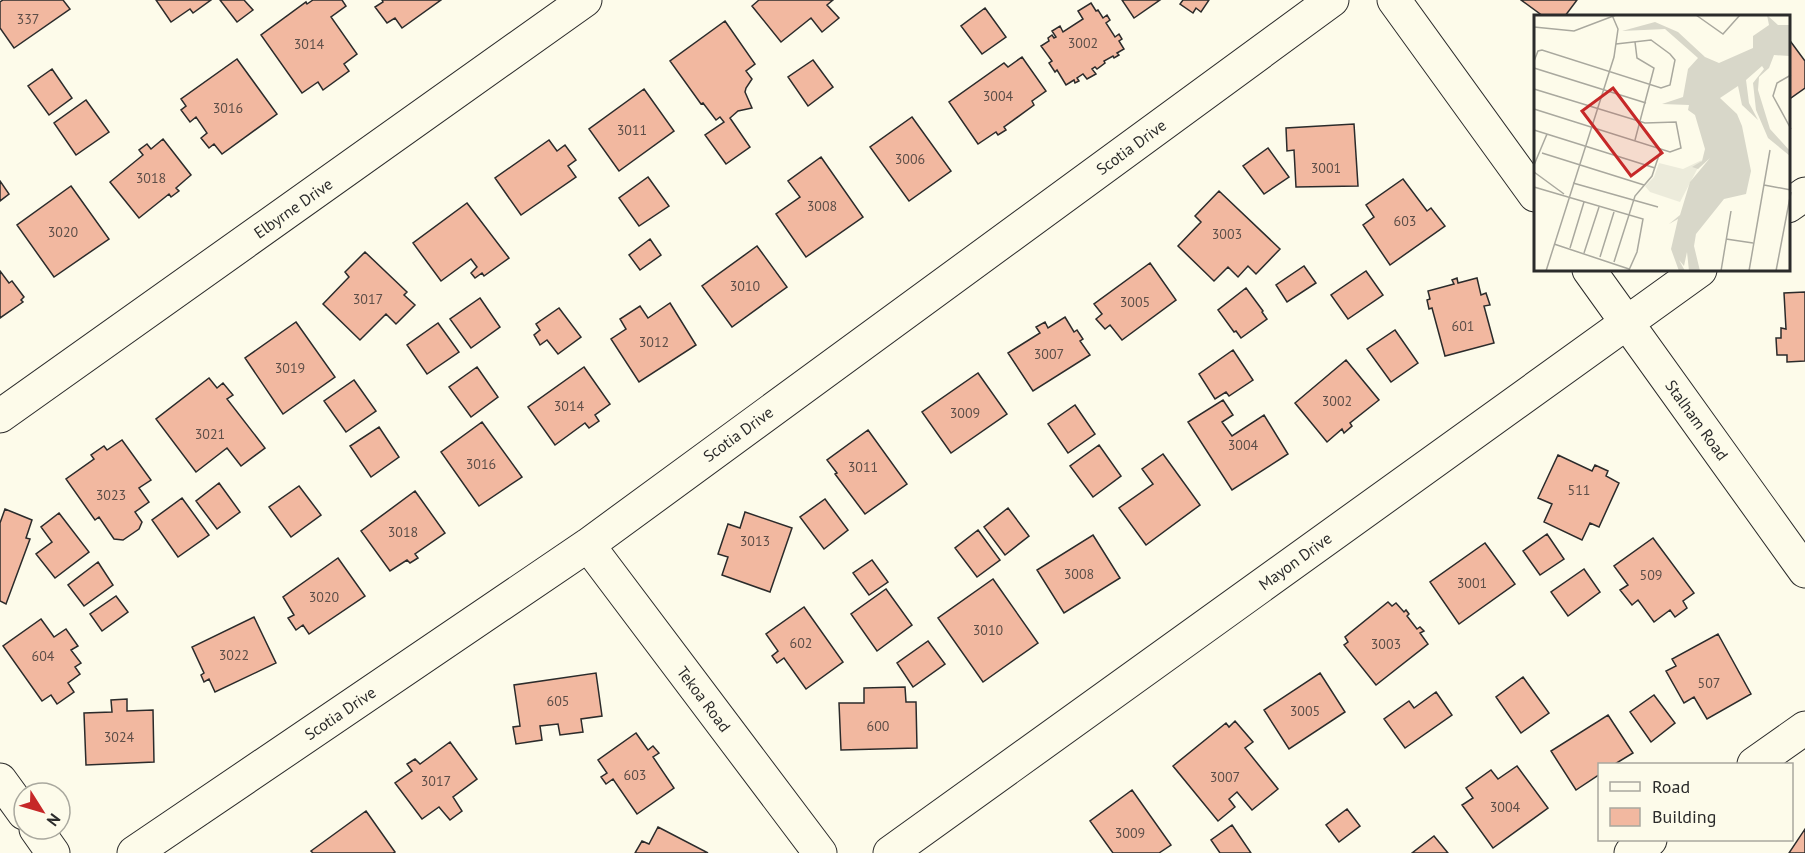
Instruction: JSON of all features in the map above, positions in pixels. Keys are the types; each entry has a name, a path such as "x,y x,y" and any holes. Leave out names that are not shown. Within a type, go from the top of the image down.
{"street":[{"name":"Elbyrne Drive","path":"0,416 585,0"},
{"name":"Scotia Drive","path":"134,853 588,545 1332,0"},
{"path":"1394,0 1534,194"},
{"path":"1790,205 1805,194"},
{"name":"Stalham Road","path":"1590,272 1805,571"},
{"name":"Mayon Drive","path":"890,853 1697,272"},
{"name":"Tekoa Road","path":"588,545 820,853"},
{"path":"1757,763 1805,728"},
{"path":"0,780 12,796"},
{"path":"1632,853 1649,841"}],"building":[{"path":"3,0 63,0 70,9 14,48 0,28 0,2"},
{"path":"156,0 211,0 193,13 190,9 171,22"},
{"path":"220,0 244,0 253,10 237,22"},
{"path":"313,0 342,0 346,6 331,17 357,54 344,64 349,71 323,90 318,82 302,93 261,35 306,2 307,4"},
{"path":"382,0 441,0 402,28 395,18 387,23 375,7 383,2"},
{"path":"759,0 833,0 827,5 839,18 822,32 811,18 781,42 752,6"},
{"path":"1122,0 1160,0 1134,18"},
{"path":"1183,0 1209,0 1201,12 1196,8 1193,13 1180,4"},
{"path":"1521,0 1577,0 1566,15 1542,15"},
{"path":"1091,3 1103,18 1107,15 1110,20 1106,23 1115,37 1119,34 1122,39 1119,41 1124,49 1114,58 1113,56 1104,61 1105,63 1097,69 1095,67 1092,69 1096,74 1087,79 1083,74 1077,78 1079,81 1075,83 1074,80 1066,85 1057,70 1055,72 1049,63 1052,61 1041,46 1049,41 1048,38 1052,35 1056,37 1052,31 1060,26 1063,32 1083,19 1078,11"},
{"path":"985,8 1006,37 982,54 961,26"},
{"path":"725,21 755,64 746,71 752,79 745,92 752,108 738,111 730,118 750,147 726,164 705,135 724,122 720,117 716,120 703,103 701,104 670,61"},
{"path":"1790,41 1805,61 1805,88 1790,99"},
{"path":"1022,57 1046,91 1032,101 1034,105 1004,127 1006,130 998,135 996,132 978,144 949,102 1004,63 1008,67"},
{"path":"237,59 277,114 222,154 214,144 209,148 201,138 207,133 196,117 190,122 181,110 186,106 181,99"},
{"path":"813,60 833,87 808,106 788,77"},
{"path":"52,69 72,98 49,115 28,86"},
{"path":"644,89 674,131 619,171 589,129"},
{"path":"86,100 109,132 76,155 54,123"},
{"path":"912,117 951,171 909,201 870,147"},
{"path":"1354,124 1358,186 1296,187 1294,150 1287,151 1286,128"},
{"path":"163,139 191,175 176,188 179,191 171,197 169,194 139,218 110,182 143,155 139,150 147,144 151,149"},
{"path":"549,140 557,151 565,145 576,160 568,166 576,177 521,215 495,178"},
{"path":"1268,148 1289,177 1264,194 1243,166"},
{"path":"821,157 863,217 806,257 776,214 800,197 788,181"},
{"path":"648,177 669,206 639,226 619,198"},
{"path":"1403,179 1427,211 1431,208 1445,226 1390,265 1363,225 1374,217 1366,205"},
{"path":"0,181 9,194 0,201"},
{"path":"71,186 109,239 54,277 17,225"},
{"path":"1219,191 1280,249 1256,274 1248,266 1238,277 1228,267 1214,281 1178,246 1201,222 1195,216"},
{"path":"467,203 509,258 484,276 482,273 475,278 471,273 477,267 471,259 441,281 413,243"},
{"path":"650,239 661,255 640,270 629,255"},
{"path":"757,246 787,287 732,327 702,286"},
{"path":"365,252 407,292 404,295 415,305 396,324 386,314 360,340 323,304 349,277 345,272"},
{"path":"1150,263 1176,300 1122,340 1110,325 1105,329 1096,319 1102,314 1094,304"},
{"path":"1304,266 1316,283 1287,302 1276,285"},
{"path":"0,271 9,283 12,281 24,297 21,300 23,302 0,318"},
{"path":"1366,271 1383,295 1348,319 1331,295"},
{"path":"1457,278 1458,283 1477,278 1481,295 1486,293 1490,305 1484,306 1494,343 1445,356 1432,308 1429,309 1428,291 1454,284 1452,280"},
{"path":"1246,288 1267,319 1241,338 1218,310"},
{"path":"1805,292 1805,361 1787,362 1787,355 1777,355 1776,338 1781,338 1781,328 1786,329 1784,293"},
{"path":"480,298 500,327 471,348 450,319"},
{"path":"670,303 696,345 639,382 611,339 626,329 620,319 640,306 648,318"},
{"path":"559,308 581,337 558,354 547,340 540,345 534,335 540,330 536,324"},
{"path":"1065,317 1074,332 1077,330 1083,339 1080,341 1090,355 1033,391 1008,353 1040,333 1036,327 1045,322 1048,328"},
{"path":"296,322 335,377 283,414 245,358"},
{"path":"438,323 459,352 427,374 407,345"},
{"path":"1395,330 1418,363 1391,382 1367,349"},
{"path":"1233,350 1253,380 1229,396 1226,392 1215,399 1199,374"},
{"path":"1346,360 1379,400 1350,423 1352,426 1344,433 1342,429 1327,442 1295,403"},
{"path":"477,367 498,397 471,417 449,387"},
{"path":"584,367 610,404 595,415 599,421 589,428 585,423 555,445 528,407"},
{"path":"978,373 1007,414 951,453 922,412"},
{"path":"209,378 217,388 223,383 233,395 227,399 265,448 241,466 227,448 196,472 156,419"},
{"path":"354,380 376,411 346,432 324,401"},
{"path":"1223,400 1233,415 1222,422 1232,436 1264,415 1288,454 1232,490 1188,422"},
{"path":"1075,405 1095,434 1068,453 1048,424"},
{"path":"482,422 522,477 479,506 441,452"},
{"path":"379,427 399,457 371,477 350,446"},
{"path":"868,430 907,484 865,514 827,460"},
{"path":"122,440 151,480 139,488 149,502 135,512 142,522 139,529 123,540 114,539 99,517 95,520 66,479 94,459 91,455 104,446 107,450"},
{"path":"1099,445 1121,476 1093,497 1070,466"},
{"path":"1163,454 1200,505 1146,545 1119,508 1153,484 1142,469"},
{"path":"1558,455 1592,471 1595,465 1608,471 1606,476 1619,483 1599,527 1590,523 1582,540 1544,522 1552,504 1538,498"},
{"path":"219,483 240,512 217,529 196,501"},
{"path":"299,486 321,515 291,537 269,507"},
{"path":"415,491 445,533 415,554 418,558 410,563 407,560 390,571 361,531"},
{"path":"182,498 209,535 178,557 152,520"},
{"path":"825,499 848,530 824,549 800,517"},
{"path":"1008,508 1029,536 1005,555 984,527"},
{"path":"5,509 32,520 26,538 30,539 6,604 0,601 0,523"},
{"path":"745,512 792,528 770,592 722,575 728,557 718,554 728,524 740,528"},
{"path":"59,513 89,552 55,578 36,554 52,542 41,527"},
{"path":"978,530 1000,560 977,577 955,548"},
{"path":"1547,534 1564,559 1540,575 1523,551"},
{"path":"1093,535 1120,578 1064,613 1037,570"},
{"path":"1653,538 1694,593 1683,601 1687,608 1675,617 1670,610 1654,622 1638,600 1632,605 1620,590 1628,585 1614,566"},
{"path":"1485,543 1515,584 1459,624 1430,582"},
{"path":"338,558 365,596 309,634 303,625 296,630 288,618 294,615 283,597"},
{"path":"872,560 888,582 869,595 853,573"},
{"path":"98,562 113,585 84,606 68,585"},
{"path":"1584,569 1600,592 1568,616 1551,592"},
{"path":"993,579 1038,643 983,682 938,618"},
{"path":"886,589 912,625 877,651 851,614"},
{"path":"116,596 128,612 102,631 90,614"},
{"path":"1388,602 1392,606 1396,603 1404,612 1406,610 1409,614 1407,616 1417,629 1420,627 1424,631 1420,633 1428,644 1376,685 1344,645 1348,642 1345,637"},
{"path":"804,607 843,662 806,689 784,658 777,663 772,656 778,651 766,634"},
{"path":"254,617 276,663 215,692 209,679 204,682 201,675 204,673 192,647"},
{"path":"41,619 54,637 66,629 78,646 71,650 81,663 75,667 80,674 68,683 74,692 57,704 51,695 42,701 3,646"},
{"path":"1718,634 1751,694 1707,719 1694,697 1684,703 1666,671 1676,666 1672,659"},
{"path":"928,641 945,664 913,687 897,663"},
{"path":"596,673 602,716 581,719 583,732 560,735 558,724 540,726 542,740 516,744 513,727 520,726 514,685"},
{"path":"1320,673 1345,712 1289,749 1264,710"},
{"path":"1523,677 1549,713 1521,733 1496,697"},
{"path":"905,687 906,702 916,702 917,748 841,750 839,703 864,703 864,688"},
{"path":"1436,692 1452,715 1405,748 1384,719 1409,701 1414,708"},
{"path":"1654,695 1675,723 1651,742 1630,712"},
{"path":"127,699 127,711 153,710 154,762 86,765 84,713 112,712 111,700"},
{"path":"1608,715 1633,753 1617,763 1598,763 1598,775 1576,790 1551,751"},
{"path":"1235,721 1253,742 1245,748 1278,789 1252,810 1237,792 1229,799 1235,807 1218,821 1173,766 1226,723 1229,727"},
{"path":"636,733 648,750 653,746 659,753 653,757 674,788 637,814 613,779 606,784 601,777 607,773 598,760"},
{"path":"450,742 477,779 453,797 462,811 450,820 439,807 422,819 395,783 412,771 407,764 415,759 420,764"},
{"path":"1517,766 1548,808 1493,848 1462,805 1473,798 1466,788 1491,770 1498,779"},
{"path":"1132,790 1171,845 1159,853 1113,853 1090,821"},
{"path":"1347,809 1360,826 1339,842 1326,825"},
{"path":"366,811 395,852 313,853 311,851"},
{"path":"1232,825 1251,853 1220,853 1211,840"},
{"path":"658,827 708,853 635,853 642,841 649,844"},
{"path":"1805,829 1805,853 1789,853"},
{"path":"1434,836 1448,853 1412,853"}]}
